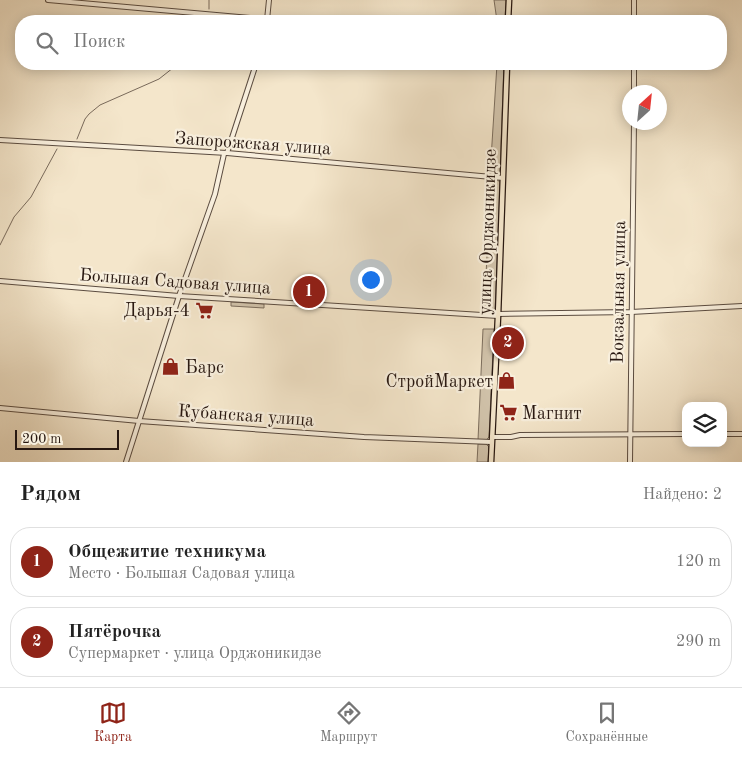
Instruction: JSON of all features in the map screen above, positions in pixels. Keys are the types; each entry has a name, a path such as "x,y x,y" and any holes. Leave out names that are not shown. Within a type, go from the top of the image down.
{"main road":[{"path":"508,15 509,0"},
{"name":"улица Орджоникидзе","path":"490,462 498,315 507,70"}],"street":[{"path":"48,0 213,15"},
{"path":"268,15 269,0"},
{"path":"634,0 634,15"},
{"path":"126,462 179,296 215,194 225,153 254,70"},
{"path":"634,70 634,85"},
{"name":"Вокзальная улица","path":"630,462 634,130"},
{"name":"Запорожская улица","path":"0,140 225,153 503,178"},
{"name":"Большая Садовая улица","path":"0,281 179,296 498,315 631,312 742,306"},
{"name":"Кубанская улица","path":"0,408 139,421 364,437 492,440 520,435 682,434"},
{"path":"727,434 742,434"}],"shaded area":[{"path":"494,0 506,0 505,15 496,15"},
{"path":"497,70 504,70 500,172 497,175 490,175"},
{"path":"491,179 496,179 500,182 495,313 484,313"},
{"path":"231,302 264,304 264,308 231,306"},
{"path":"483,329 494,329 489,437 486,440 478,440"},
{"path":"478,444 486,444 489,447 488,462 477,462"}],"waterway":[{"path":"209,0 209,9"},
{"path":"77,139 85,119 100,105 159,79 170,70"},
{"path":"0,245 14,217 31,197 57,149"}],"place":[{"name":"Общежитие техникума","path":"309,292"},
{"name":"Дарья-4","path":"204,310"},
{"name":"Пятёрочка","path":"508,343"},
{"name":"Барс","path":"171,367"},
{"name":"СтройМаркет","path":"507,381"},
{"name":"Магнит","path":"508,413"}]}
